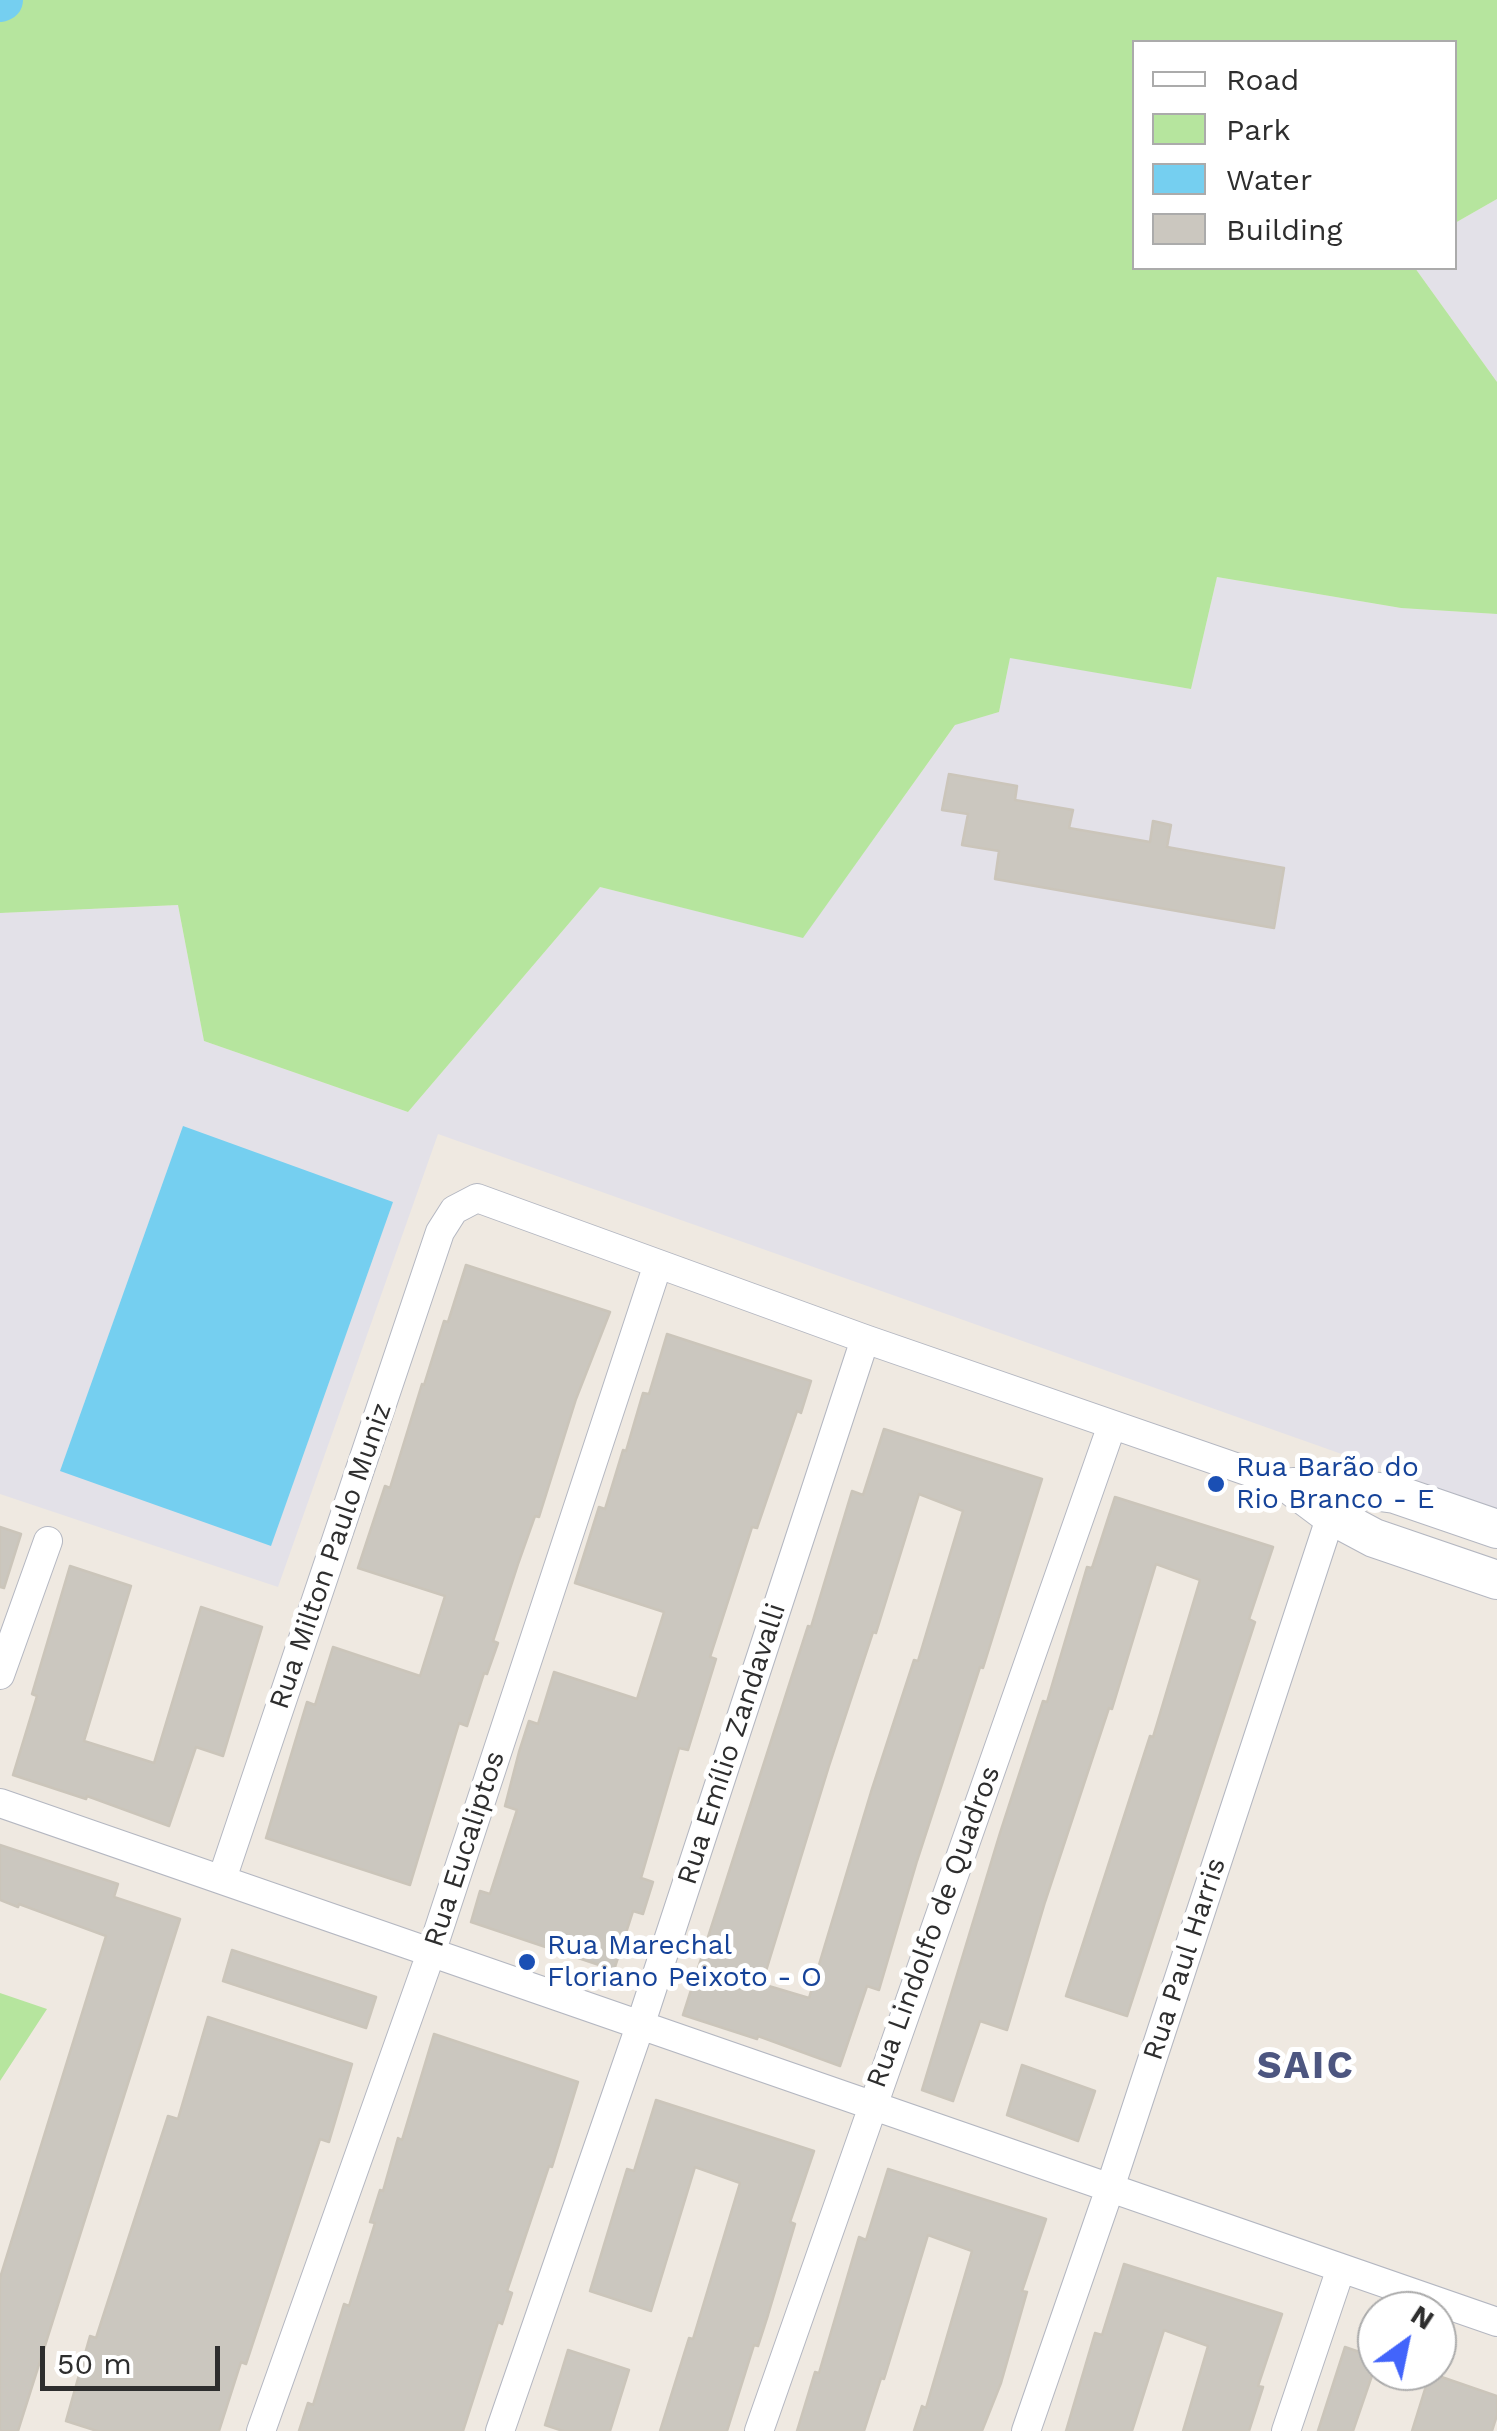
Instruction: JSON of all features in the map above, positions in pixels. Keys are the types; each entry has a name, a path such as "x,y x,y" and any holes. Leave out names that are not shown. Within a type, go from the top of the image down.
{"street":[{"name":"Rua Milton Paulo Muniz","path":"222,1880 440,1232 454,1210 477,1198 658,1264"},
{"path":"658,1264 1293,1487 1336,1500 1394,1494 1497,1529"},
{"name":"Rua Eucaliptos","path":"261,2431 431,1953 658,1264"},
{"name":"Rua Emílio Zandavalli","path":"500,2431 640,2026 865,1339"},
{"name":"Rua Lindolfo de Quadros","path":"760,2431 1112,1425"},
{"path":"1336,1500 1374,1538 1497,1580"},
{"name":"Rua Paul Harris","path":"1026,2431 1336,1500"},
{"path":"0,1675 48,1541"},
{"path":"0,1803 1497,2322"},
{"path":"1286,2431 1341,2268"}],"shaded area":[{"path":"1497,199 1497,382 1416,270 1457,270 1457,222"},
{"path":"1217,577 1401,608 1497,614 1497,1509 438,1134 278,1587 0,1494 0,913 178,905 204,1041 408,1112 600,887 803,937 956,724 999,712 1010,657 1191,689"}],"green space":[{"path":"0,0 1497,0 1497,199 1457,222 1457,40 1132,40 1132,270 1416,270 1497,382 1497,614 1401,608 1217,577 1191,689 1010,658 999,712 955,725 803,938 600,887 408,1112 204,1041 178,905 0,913"},
{"path":"0,1993 47,2009 0,2081"}],"water":[{"path":"183,1126 393,1202 271,1546 60,1471"}],"building":[{"path":"949,774 1017,786 1015,800 1073,810 1069,828 1150,842 1153,821 1171,825 1167,847 1284,868 1274,928 995,879 999,851 962,845 968,814 942,810"},
{"path":"466,1265 610,1312 576,1399 539,1517 535,1516 518,1564 493,1641 498,1643 487,1674 484,1673 467,1726 459,1723 410,1885 266,1838 307,1702 315,1705 333,1647 420,1676 445,1596 358,1568 385,1486 390,1488 422,1384"},
{"path":"667,1334 811,1381 757,1528 752,1527 710,1657 716,1659 688,1750 679,1748 641,1878 653,1882 643,1914 633,1911 614,1970 471,1922 480,1891 490,1894 517,1810 505,1806 519,1752 529,1721 538,1724 554,1672 637,1699 664,1612 575,1583 599,1507 605,1509 623,1450 626,1451 643,1393 649,1394"},
{"path":"884,1429 1042,1479 879,1990 867,1986 840,2066 758,2036 757,2039 683,2015 852,1491 863,1495","holes":["919,1494 963,1511 809,1998 762,1984"]},
{"path":"1115,1497 1273,1547 1249,1619 1255,1622 1127,2016 1066,1996 1150,1736 1153,1737 1200,1580 1156,1564 1007,2030 980,2021 953,2101 922,2090 1000,1833 1043,1701 1047,1702 1087,1567 1092,1568"},
{"path":"0,1527 21,1534 4,1588 0,1587"},
{"path":"70,1566 131,1586 84,1741 154,1763 201,1607 262,1627 223,1756 196,1747 169,1826 87,1796 86,1799 13,1775"},
{"path":"0,1845 118,1884 114,1897 180,1919 18,2431 0,2431 0,2278 106,1936 0,1900"},
{"path":"232,1950 376,1997 366,2028 223,1981"},
{"path":"208,2017 352,2064 329,2142 320,2139 246,2364 241,2362 219,2431 97,2431 66,2421 90,2336 96,2338 168,2116 178,2119"},
{"path":"434,2034 578,2082 507,2291 512,2293 502,2324 498,2322 463,2431 299,2431 308,2403 313,2405 344,2304 349,2306 375,2223 370,2222 380,2190 383,2191 398,2138 402,2140"},
{"path":"1022,2065 1095,2091 1078,2141 1007,2115"},
{"path":"656,2100 814,2151 790,2222 795,2224 768,2315 758,2346 754,2345 727,2431 660,2431 689,2338 693,2339 740,2183 695,2167 651,2311 590,2291 627,2169 634,2171"},
{"path":"888,2169 1046,2219 1022,2291 1027,2292 1001,2383 982,2431 914,2431 922,2406 926,2408 972,2251 928,2235 864,2431 797,2431 815,2372 819,2373 859,2237 866,2240"},
{"path":"1124,2264 1282,2314 1258,2386 1263,2387 1249,2431 1183,2431 1208,2346 1164,2330 1132,2431 1066,2431 1095,2333 1102,2335"},
{"path":"1345,2347 1357,2351 1357,2391 1367,2391 1353,2431 1318,2431"},
{"path":"568,2350 629,2370 610,2431 563,2431 545,2425"},
{"path":"1457,2382 1497,2396 1492,2431 1412,2431 1424,2391 1457,2391"}],"place":[{"name":"Rua Barão do Rio Branco - E","path":"1216,1484"},
{"name":"Rua Marechal Floriano Peixoto - O","path":"527,1962"}],"district":[{"name":"SAIC","path":"1306,2067"}]}
